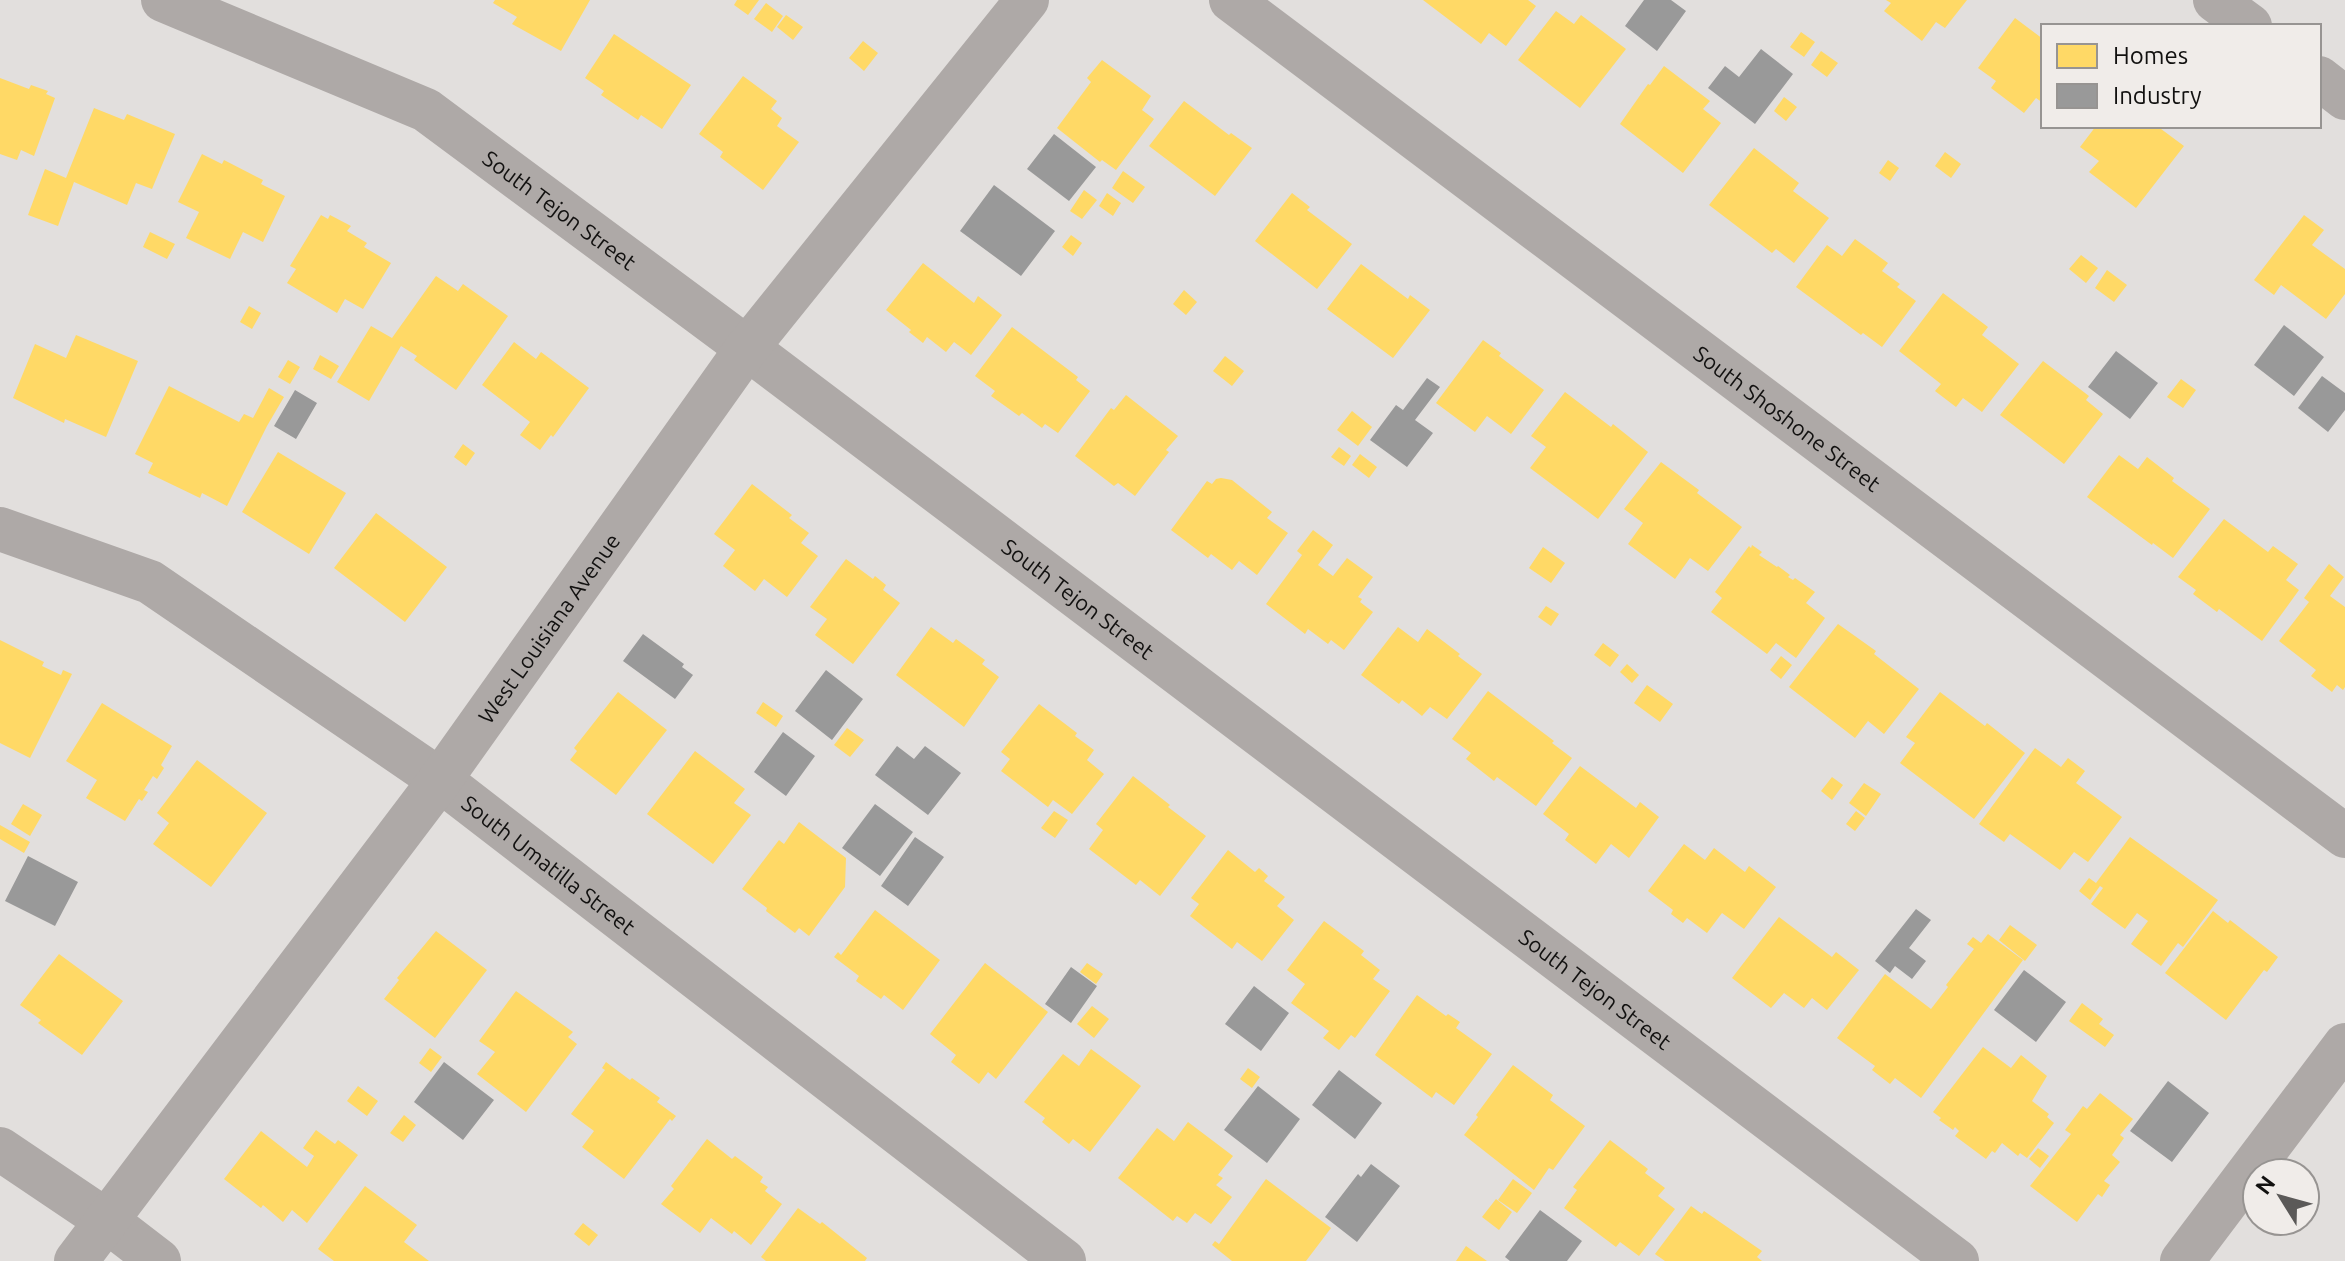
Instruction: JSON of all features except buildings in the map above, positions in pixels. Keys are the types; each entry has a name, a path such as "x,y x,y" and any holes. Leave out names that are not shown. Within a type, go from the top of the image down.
{"street":[{"name":"South Tejon Street","path":"163,0 426,110 747,348 1957,1261"},
{"name":"West Louisiana Avenue","path":"76,1261 440,780 747,348 1027,0"},
{"name":"South Shoshone Street","path":"1231,0 2345,836"},
{"path":"2215,0 2247,24"},
{"path":"2321,80 2345,98"},
{"name":"South Umatilla Street","path":"0,529 150,582 440,780 1064,1261"},
{"path":"2182,1261 2345,1045"},
{"path":"0,1149 107,1221 159,1261"}]}
